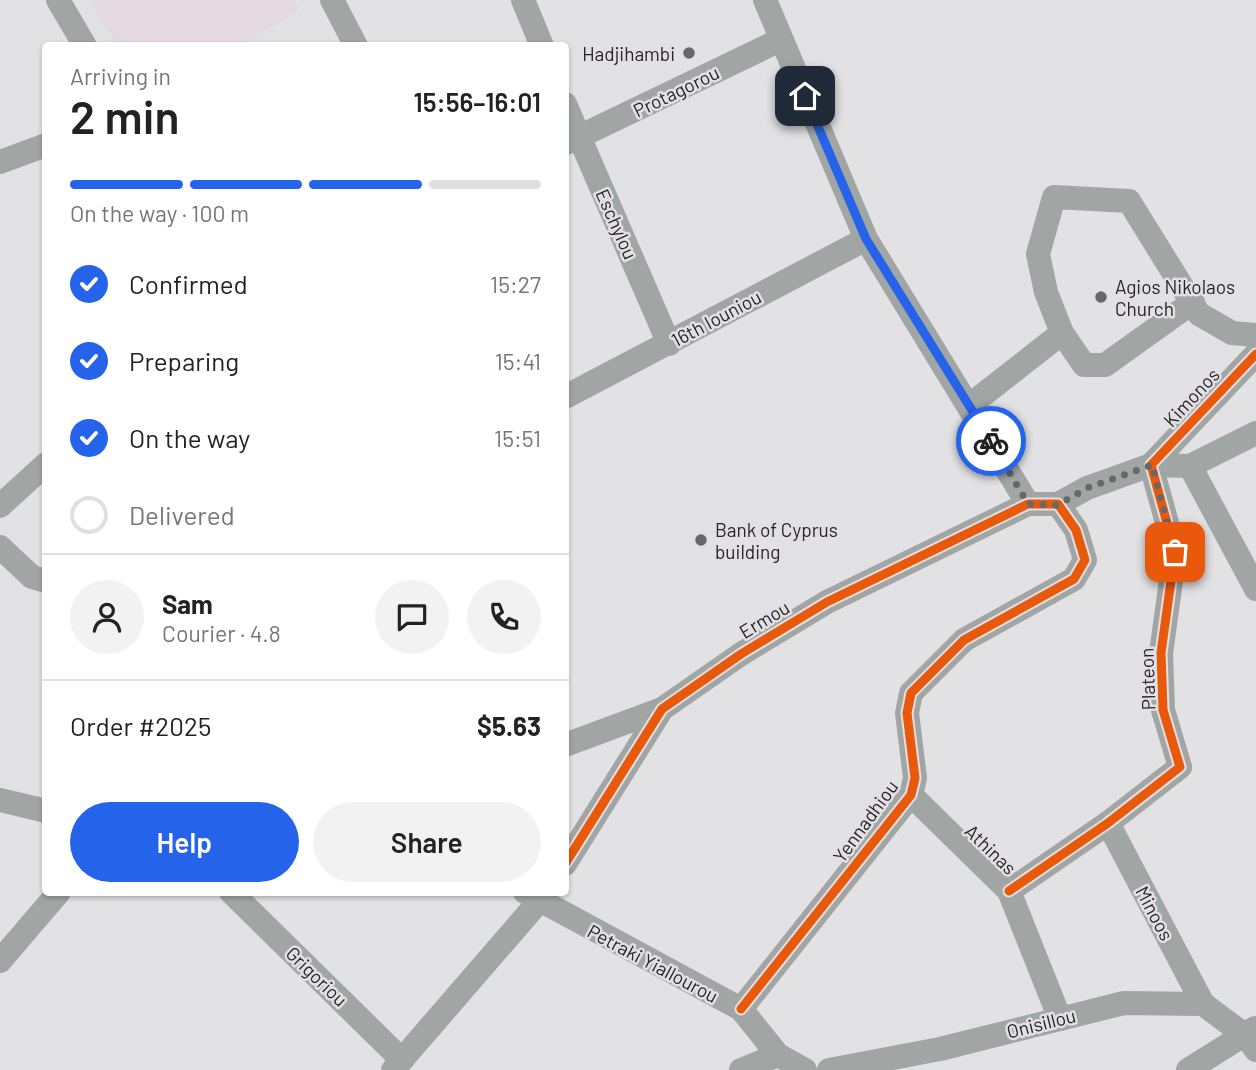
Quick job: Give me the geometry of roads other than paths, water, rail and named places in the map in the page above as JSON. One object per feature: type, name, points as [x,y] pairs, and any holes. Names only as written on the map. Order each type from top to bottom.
[{"type":"street","points":[[58,0],[83,42]]},
{"type":"street","points":[[332,0],[354,42]]},
{"type":"street","points":[[523,0],[539,42]]},
{"type":"street","points":[[765,0],[866,239],[970,405],[1028,504]]},
{"type":"street","name":"Protagorou","points":[[572,140],[772,44]]},
{"type":"street","name":"Eschylou","points":[[572,140],[669,344]]},
{"type":"street","points":[[0,162],[42,146]]},
{"type":"street","points":[[1193,302],[1105,365],[1084,365],[1062,333],[1046,292],[1038,254],[1054,197],[1129,201],[1193,302],[1199,314],[1232,333],[1256,335]]},
{"type":"street","name":"16th Iouniou","points":[[569,395],[866,239]]},
{"type":"street","points":[[970,405],[1062,333]]},
{"type":"street","name":"Kimonos","points":[[1152,465],[1256,354]]},
{"type":"street","points":[[1058,505],[1087,488],[1152,465],[1190,466],[1256,432]]},
{"type":"street","name":"Plateon","points":[[1009,891],[1108,823],[1180,767],[1163,710],[1161,653],[1175,552],[1152,465]]},
{"type":"street","points":[[1190,466],[1256,589]]},
{"type":"street","points":[[0,506],[42,468]]},
{"type":"street","name":"Ermou","points":[[569,858],[662,709],[741,654],[827,602],[1028,504],[1058,505]]},
{"type":"street","name":"Yennadhiou","points":[[741,1010],[911,795],[915,778],[907,713],[911,693],[964,640],[1074,579],[1085,559],[1076,530],[1058,505]]},
{"type":"street","points":[[0,547],[32,577],[42,580]]},
{"type":"street","points":[[569,744],[662,709]]},
{"type":"street","name":"Athinas","points":[[911,795],[1009,891],[1060,1019]]},
{"type":"street","points":[[0,800],[42,810]]},
{"type":"street","name":"Minoos","points":[[1108,823],[1203,1004]]},
{"type":"street","points":[[0,961],[56,896]]},
{"type":"street","name":"Grigoriou","points":[[235,896],[398,1065]]},
{"type":"street","points":[[398,1065],[537,896]]},
{"type":"street","name":"Petraki Yiallourou","points":[[537,896],[741,1010],[778,1055],[805,1070]]},
{"type":"street","name":"Onisillou","points":[[829,1070],[940,1049],[1124,1003],[1203,1004]]},
{"type":"street","points":[[1188,1070],[1252,1038],[1203,1004]]},
{"type":"street","points":[[741,1070],[778,1055]]},
{"type":"place","name":"Hadjihambi","points":[[689,53]]},
{"type":"place","name":"Agios Nikolaos Church","points":[[1101,297]]},
{"type":"place","name":"Bank of Cyprus building","points":[[701,540]]}]
